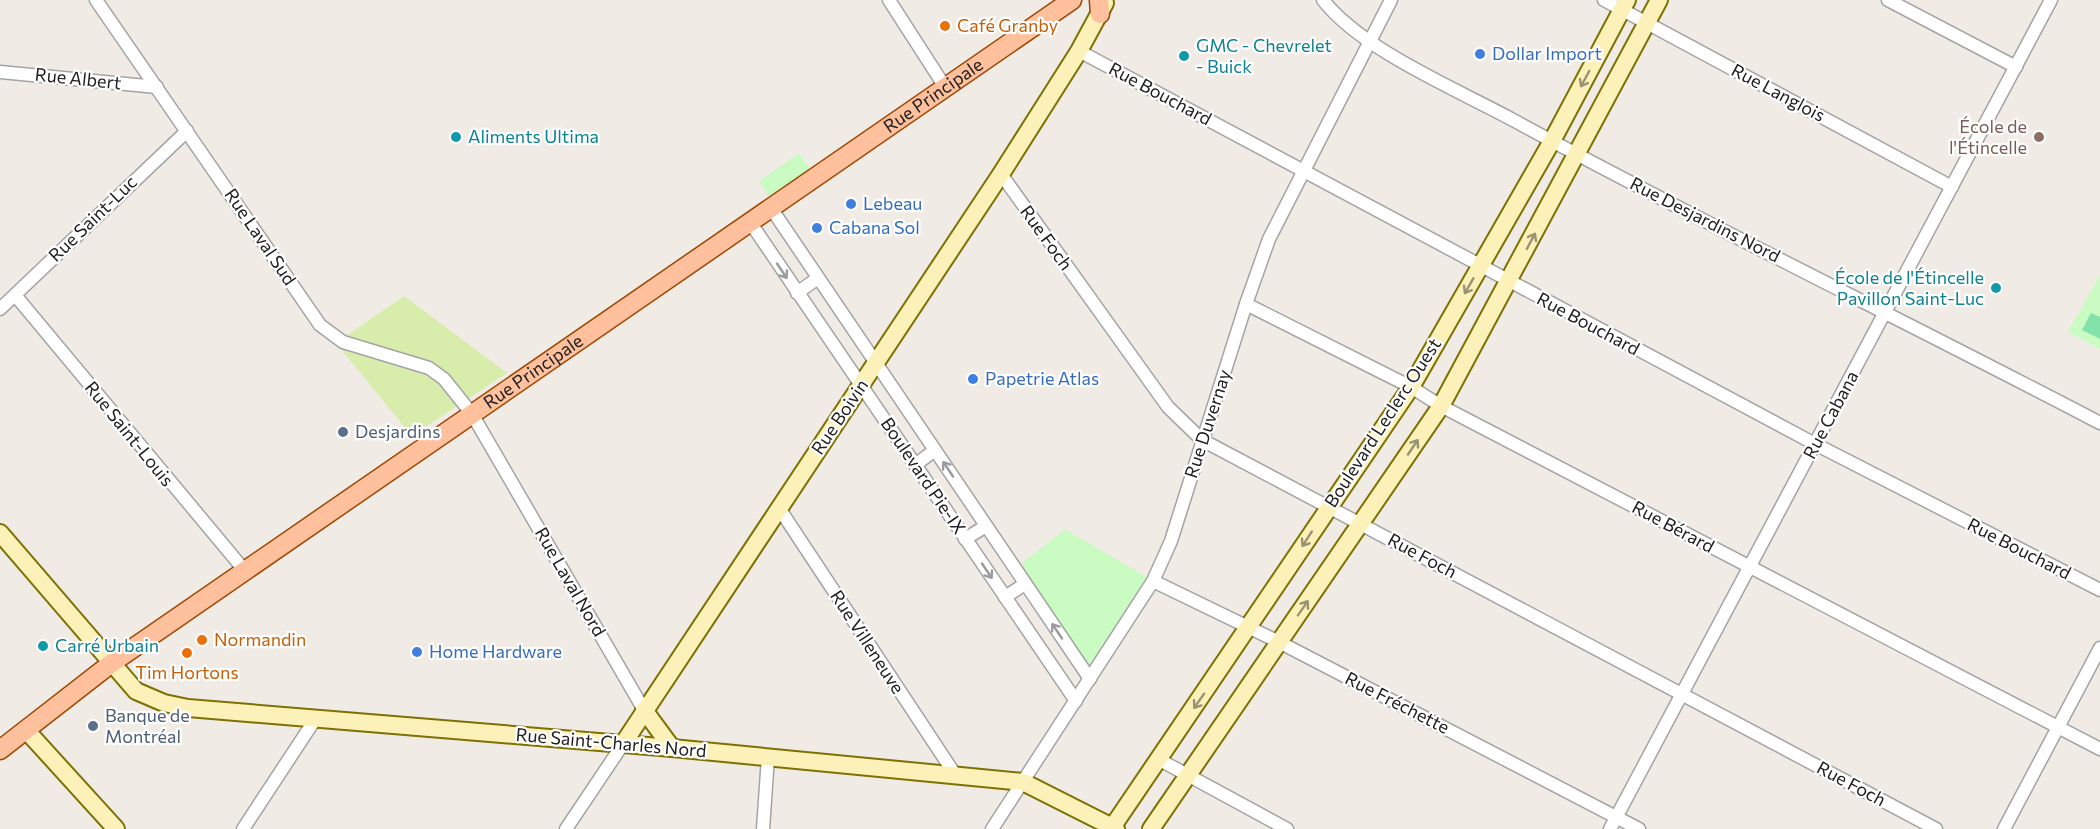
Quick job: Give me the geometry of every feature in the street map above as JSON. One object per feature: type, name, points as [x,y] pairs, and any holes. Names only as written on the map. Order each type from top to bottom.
[{"type":"main road","name":"Rue Principale","points":[[0,750],[113,662],[1072,0]]},
{"type":"street","points":[[889,0],[945,87]]},
{"type":"street","name":"Rue Desjardins Nord","points":[[1323,0],[1335,15],[1369,42],[1577,156],[1886,311],[2100,423]]},
{"type":"street","name":"Rue Duvernay","points":[[992,829],[1153,581],[1172,541],[1202,440],[1269,239],[1391,0]]},
{"type":"street","name":"Rue Langlois","points":[[1604,0],[1625,5],[1647,23],[1952,187]]},
{"type":"street","name":"Boulevard Leclerc Ouest","points":[[1151,829],[1441,406],[1659,0]]},
{"type":"street","points":[[1888,0],[2016,67]]},
{"type":"street","name":"Rue Cabana","points":[[1610,829],[2051,0]]},
{"type":"street","name":"Rue Laval Sud","points":[[102,2],[157,87],[320,325],[343,342],[429,368],[444,379],[472,414]]},
{"type":"street","name":"Rue Boivin","points":[[566,829],[1000,174],[1079,51],[1102,5]]},
{"type":"street","name":"Boulevard Leclerc Ouest","points":[[1113,828],[1410,387],[1552,141],[1625,5]]},
{"type":"street","name":"Rue Bouchard","points":[[1079,51],[1815,444],[2100,591]]},
{"type":"street","name":"Rue Albert","points":[[0,72],[157,87]]},
{"type":"street","name":"Rue Saint-Luc","points":[[0,309],[188,131]]},
{"type":"street","name":"Rue Foch","points":[[1000,174],[1168,407],[1202,440],[1329,505],[1936,829]]},
{"type":"street","name":"Boulevard Pie-IX","points":[[771,208],[1090,679]]},
{"type":"street","name":"Boulevard Pie-IX","points":[[750,222],[1076,701]]},
{"type":"street","points":[[797,293],[818,278]]},
{"type":"street","name":"Rue Saint-Louis","points":[[15,295],[244,571]]},
{"type":"street","name":"Rue Bérard","points":[[1246,304],[1410,387],[1441,406],[2100,750]]},
{"type":"street","name":"Rue Laval Nord","points":[[472,414],[644,710],[672,748]]},
{"type":"street","points":[[915,465],[935,450]]},
{"type":"street","name":"Rue Villeneuve","points":[[779,508],[956,776]]},
{"type":"street","points":[[965,539],[986,526]]},
{"type":"street","name":"Rue Saint-Charles Nord","points":[[0,533],[136,691],[164,703],[1023,782],[1113,828]]},
{"type":"street","name":"Rue Fréchette","points":[[1153,581],[1250,627],[1639,829]]},
{"type":"street","points":[[1005,597],[1025,584]]},
{"type":"street","points":[[2004,829],[2100,648]]},
{"type":"street","points":[[243,829],[316,718]]},
{"type":"street","points":[[26,730],[116,829]]},
{"type":"street","points":[[763,829],[768,757]]},
{"type":"street","points":[[1158,759],[1287,829]]},
{"type":"green space","points":[[799,153],[811,170],[771,199],[759,181]]},
{"type":"green space","points":[[2100,275],[2100,349],[2068,332]]},
{"type":"green space","points":[[404,296],[507,373],[412,436],[336,343]]},
{"type":"green space","points":[[2091,313],[2100,317],[2100,339],[2082,330]]},
{"type":"green space","points":[[1065,529],[1153,581],[1090,679],[1015,569]]},
{"type":"place","name":"Café Granby","points":[[945,26]]},
{"type":"place","name":"Dollar Import","points":[[1480,54]]},
{"type":"place","name":"GMC - Chevrelet - Buick","points":[[1184,56]]},
{"type":"place","name":"Aliments Ultima","points":[[456,137]]},
{"type":"place","name":"École de l'Étincelle","points":[[2039,137]]},
{"type":"place","name":"Lebeau","points":[[851,204]]},
{"type":"place","name":"Cabana Sol","points":[[817,228]]},
{"type":"place","name":"École de l'Étincelle Pavillon Saint-Luc","points":[[1996,288]]},
{"type":"place","name":"Papetrie Atlas","points":[[973,379]]},
{"type":"place","name":"Desjardins","points":[[343,432]]},
{"type":"place","name":"Normandin","points":[[202,640]]},
{"type":"place","name":"Carré Urbain","points":[[43,646]]},
{"type":"place","name":"Home Hardware","points":[[417,652]]},
{"type":"place","name":"Tim Hortons","points":[[187,653]]},
{"type":"place","name":"Banque de Montréal","points":[[93,726]]}]
